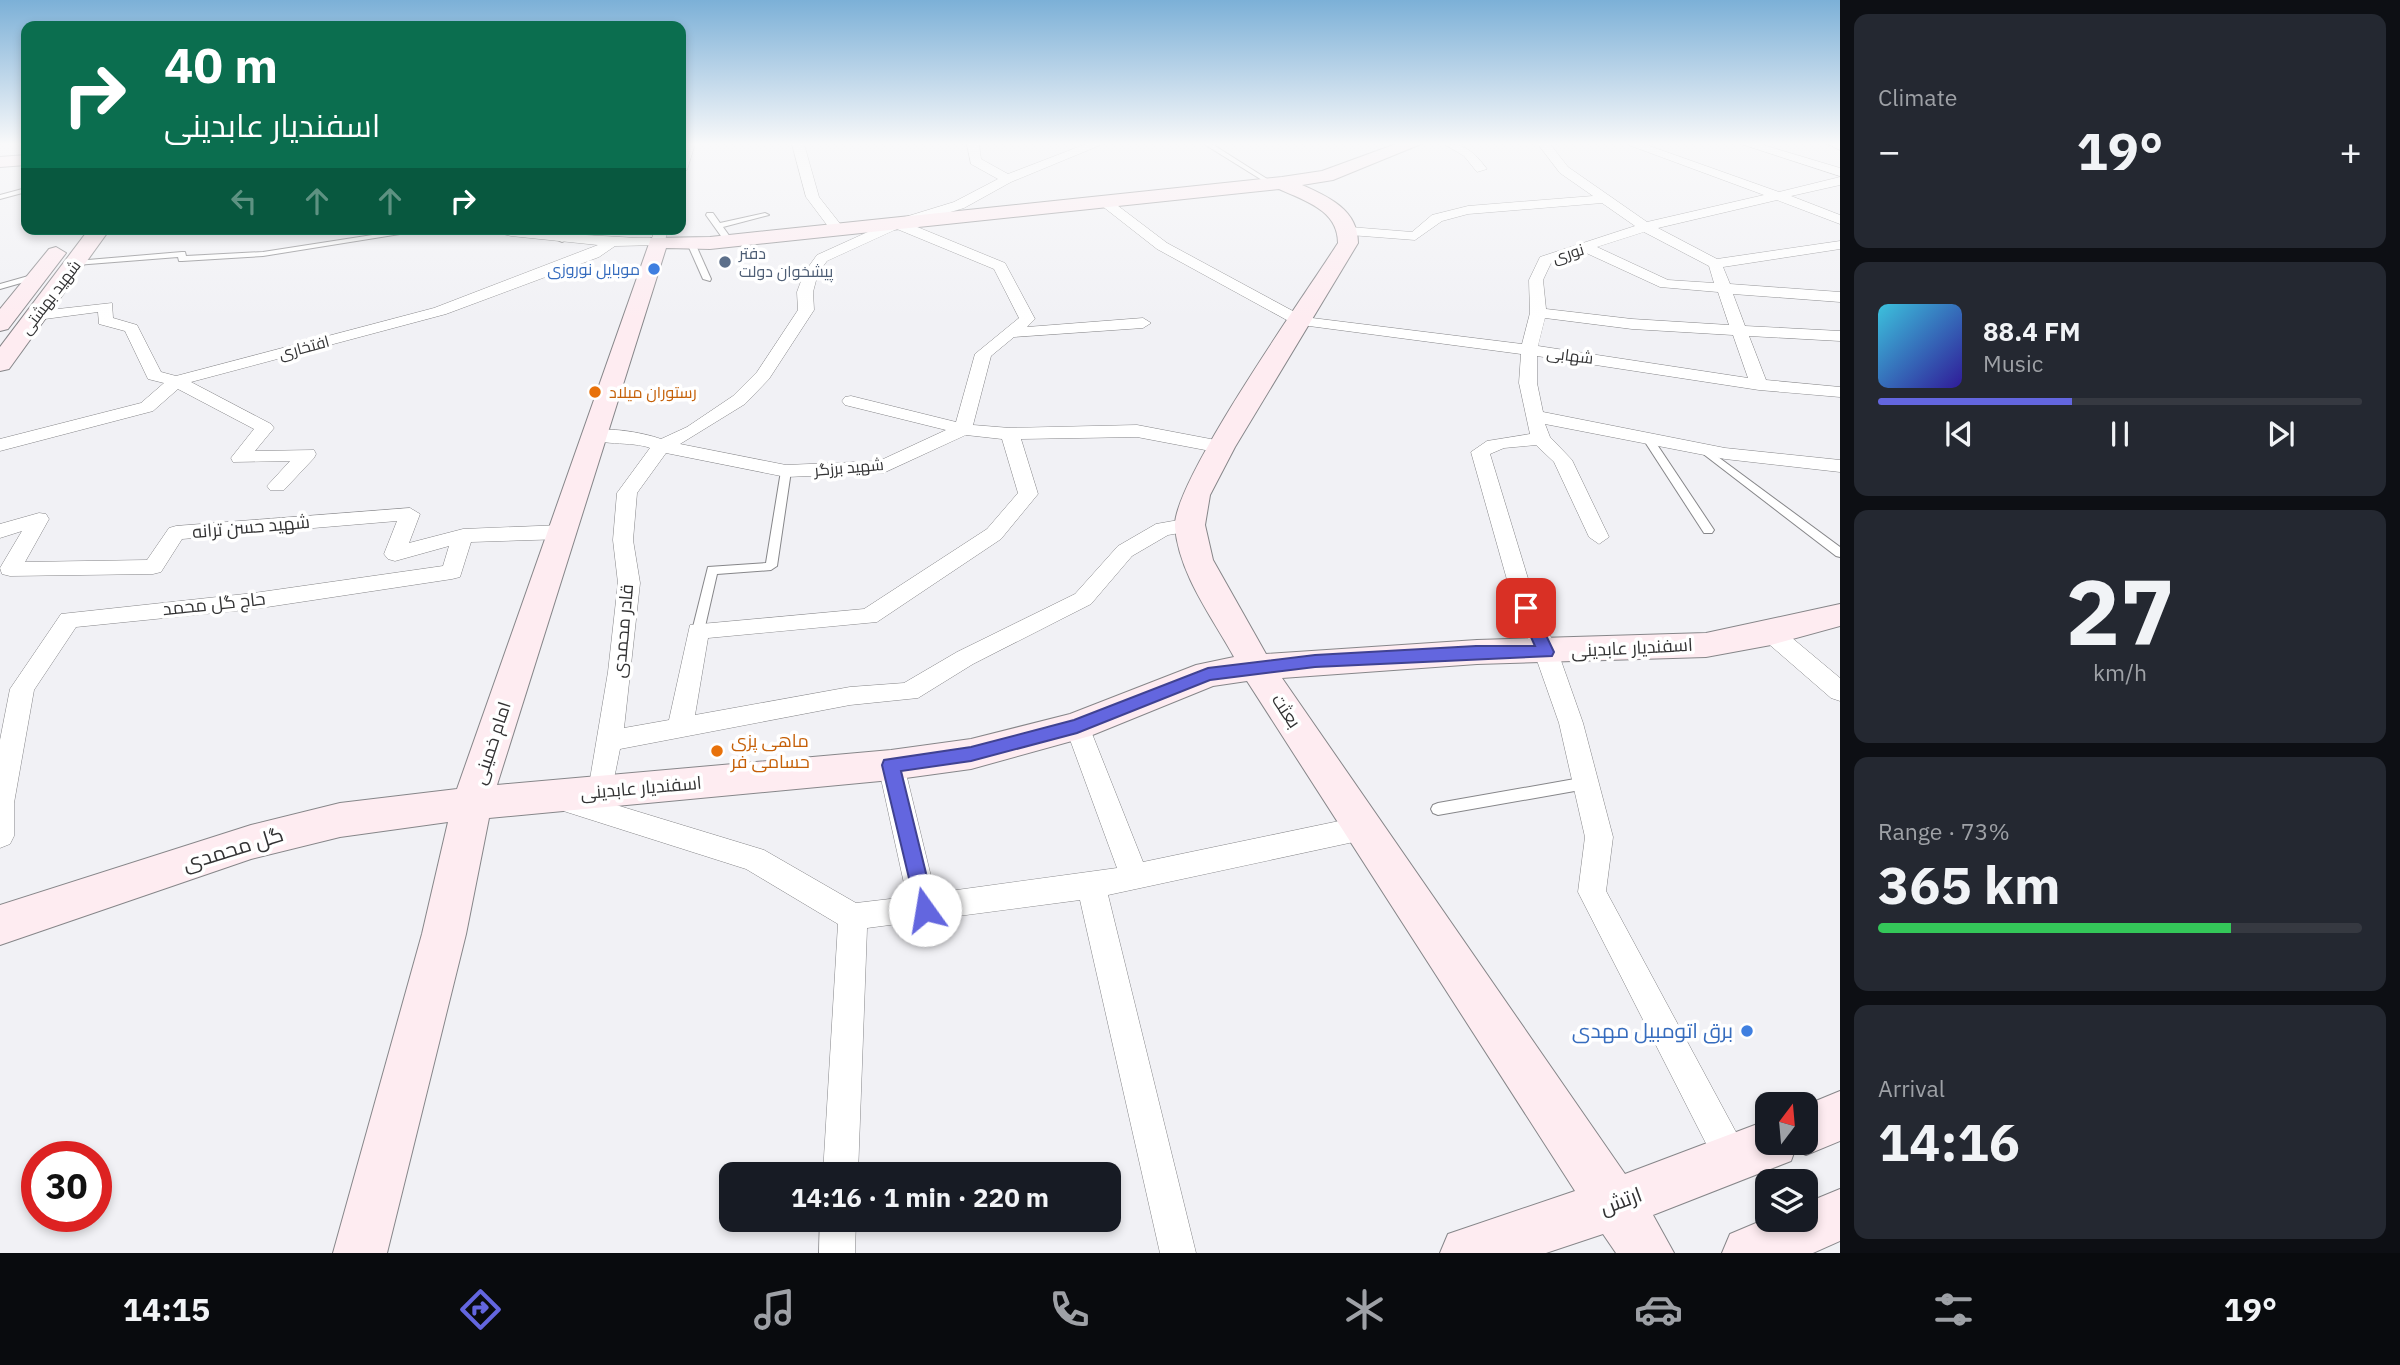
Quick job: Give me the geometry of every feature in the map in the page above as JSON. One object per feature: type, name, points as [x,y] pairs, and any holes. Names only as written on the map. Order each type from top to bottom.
[{"type":"street","points":[[817,202],[838,230]]},
{"type":"street","name":"قادر محمدی","points":[[601,791],[620,672],[629,583],[622,540],[627,493],[661,446],[693,431],[738,400],[763,375],[806,310],[805,292],[811,273],[821,258],[897,223],[963,202]]},
{"type":"street","points":[[563,235],[610,243],[660,236],[691,243],[723,233],[838,230],[1099,202]]},
{"type":"street","points":[[1105,202],[1161,246],[1300,321]]},
{"type":"street","points":[[1318,202],[1345,220],[1350,231],[1415,236],[1437,218],[1468,210],[1554,202]]},
{"type":"street","points":[[1611,202],[1645,227],[1715,264],[1840,245]]},
{"type":"street","name":"نوری","points":[[1538,427],[1528,383],[1529,351],[1538,313],[1536,280],[1545,260],[1645,227],[1748,202]]},
{"type":"street","points":[[1798,202],[1840,220]]},
{"type":"street","points":[[897,223],[1000,266],[1027,319],[983,354],[962,429]]},
{"type":"street","name":"بعثت","points":[[1350,231],[1348,243],[1222,447],[1196,495],[1190,525],[1197,560],[1256,667],[1647,1253]]},
{"type":"street","name":"شهید بهشتی","points":[[0,324],[70,235]]},
{"type":"street","name":"شهید بهشتی","points":[[0,364],[96,235]]},
{"type":"street","name":"امام خمینی","points":[[360,1253],[444,934],[472,803],[660,236]]},
{"type":"street","name":"افتخاری","points":[[0,445],[147,407],[176,381],[440,311],[594,254],[610,243]]},
{"type":"street","points":[[1586,247],[1665,284],[1723,291],[1840,297]]},
{"type":"street","points":[[1715,264],[1759,385]]},
{"type":"street","points":[[37,316],[107,306],[105,321],[131,328],[154,375],[176,381],[265,428],[240,458],[307,454],[277,486]]},
{"type":"street","points":[[1538,313],[1632,324],[1840,336]]},
{"type":"street","name":"شهابی","points":[[1300,321],[1615,361],[1759,385],[1840,392]]},
{"type":"street","points":[[1009,333],[1143,323]]},
{"type":"street","points":[[850,401],[962,429],[1010,434],[1138,432],[1222,447]]},
{"type":"street","points":[[1538,427],[1562,460],[1599,537]]},
{"type":"street","points":[[1752,1151],[1592,892],[1599,837],[1571,723],[1546,652],[1526,608],[1480,452],[1488,446],[1538,427],[1746,458],[1840,466]]},
{"type":"street","name":"شهید برزگر","points":[[594,436],[639,437],[661,446],[786,471],[883,467],[962,429]]},
{"type":"street","points":[[680,728],[698,631],[869,616],[994,534],[1028,494],[1010,434]]},
{"type":"street","name":"شهید حسن ترانه","points":[[0,531],[39,520],[10,569],[153,567],[176,533],[410,514],[396,554],[463,536]]},
{"type":"street","points":[[609,741],[850,696],[909,692],[965,658],[1083,599],[1125,551],[1163,529],[1190,525]]},
{"type":"street","points":[[463,536],[562,532]]},
{"type":"street","name":"حاج گل محمد","points":[[0,836],[1,803],[22,690],[69,620],[254,601],[452,572],[463,536]]},
{"type":"street","name":"اسفندیار عابدینی","points":[[472,803],[891,765],[971,754],[1077,726],[1208,674],[1256,667],[1476,652],[1546,652],[1706,645],[1771,633],[1840,615]]},
{"type":"street","points":[[1771,633],[1840,692]]},
{"type":"street","points":[[1077,726],[1135,877]]},
{"type":"street","points":[[891,765],[925,910]]},
{"type":"street","points":[[550,796],[754,859],[853,917],[925,910],[1091,886],[1363,828]]},
{"type":"street","name":"گل محمدی","points":[[0,925],[251,842],[340,820],[472,803]]},
{"type":"street","points":[[1091,886],[1178,1253]]},
{"type":"street","points":[[842,1162],[853,917]]},
{"type":"street","points":[[1818,1125],[1840,1116]]},
{"type":"street","name":"ارتش","points":[[1467,1253],[1614,1205],[1752,1151]]},
{"type":"street","points":[[1749,1253],[1840,1215]]},
{"type":"street","points":[[836,1253],[837,1232]]},
{"type":"lane","points":[[710,215],[723,233],[765,215]]},
{"type":"lane","points":[[76,263],[182,254],[182,258],[263,254],[388,235]]},
{"type":"lane","points":[[691,243],[707,279]]},
{"type":"lane","points":[[0,287],[39,274]]},
{"type":"lane","points":[[1650,442],[1708,530]]},
{"type":"lane","points":[[1706,451],[1840,553]]},
{"type":"lane","points":[[698,631],[712,570],[771,566],[786,471]]},
{"type":"lane","points":[[1438,809],[1586,783]]},
{"type":"place","name":"دفتر پیشخوان دولت","points":[[725,262]]},
{"type":"place","name":"موبایل نوروزی","points":[[654,269]]},
{"type":"place","name":"رستوران میلاد","points":[[595,392]]},
{"type":"place","name":"ماهی پزی حسامی فر","points":[[717,751]]},
{"type":"place","name":"برق اتومبیل مهدی","points":[[1747,1031]]},
{"type":"route","points":[[925,910],[891,765],[971,754],[1077,726],[1208,674],[1315,661],[1476,652],[1546,652],[1526,608]]}]
